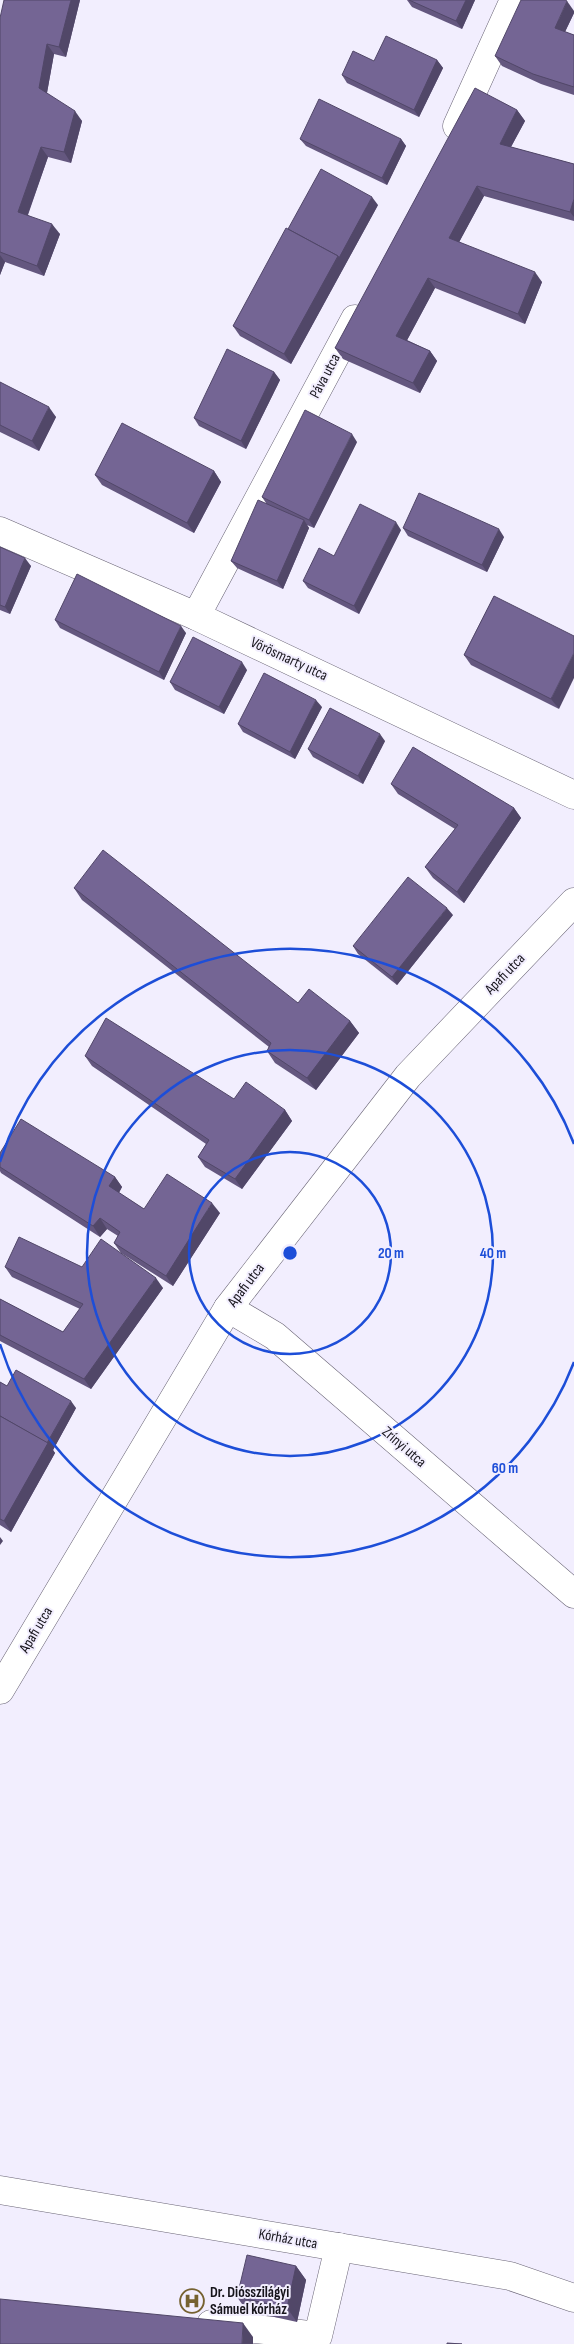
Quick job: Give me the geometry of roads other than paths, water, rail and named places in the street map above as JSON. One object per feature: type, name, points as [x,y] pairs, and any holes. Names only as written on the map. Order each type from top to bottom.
[{"type":"street","points":[[446,150],[514,0]]},
{"type":"street","name":"Páva utca","points":[[196,616],[366,299]]},
{"type":"street","name":"Vörösmarty utca","points":[[0,531],[196,616],[574,795]]},
{"type":"street","name":"Apafi utca","points":[[0,1690],[228,1308],[408,1076],[574,902]]},
{"type":"street","name":"Zrínyi utca","points":[[228,1308],[276,1336],[574,1594]]},
{"type":"street","name":"Kórház utca","points":[[0,2190],[510,2276],[574,2298]]},
{"type":"street","points":[[188,2322],[317,2340],[339,2247]]},
{"type":"place","name":"Dr. Diósszilágyi Sámuel kórház","points":[[192,2301]]}]
